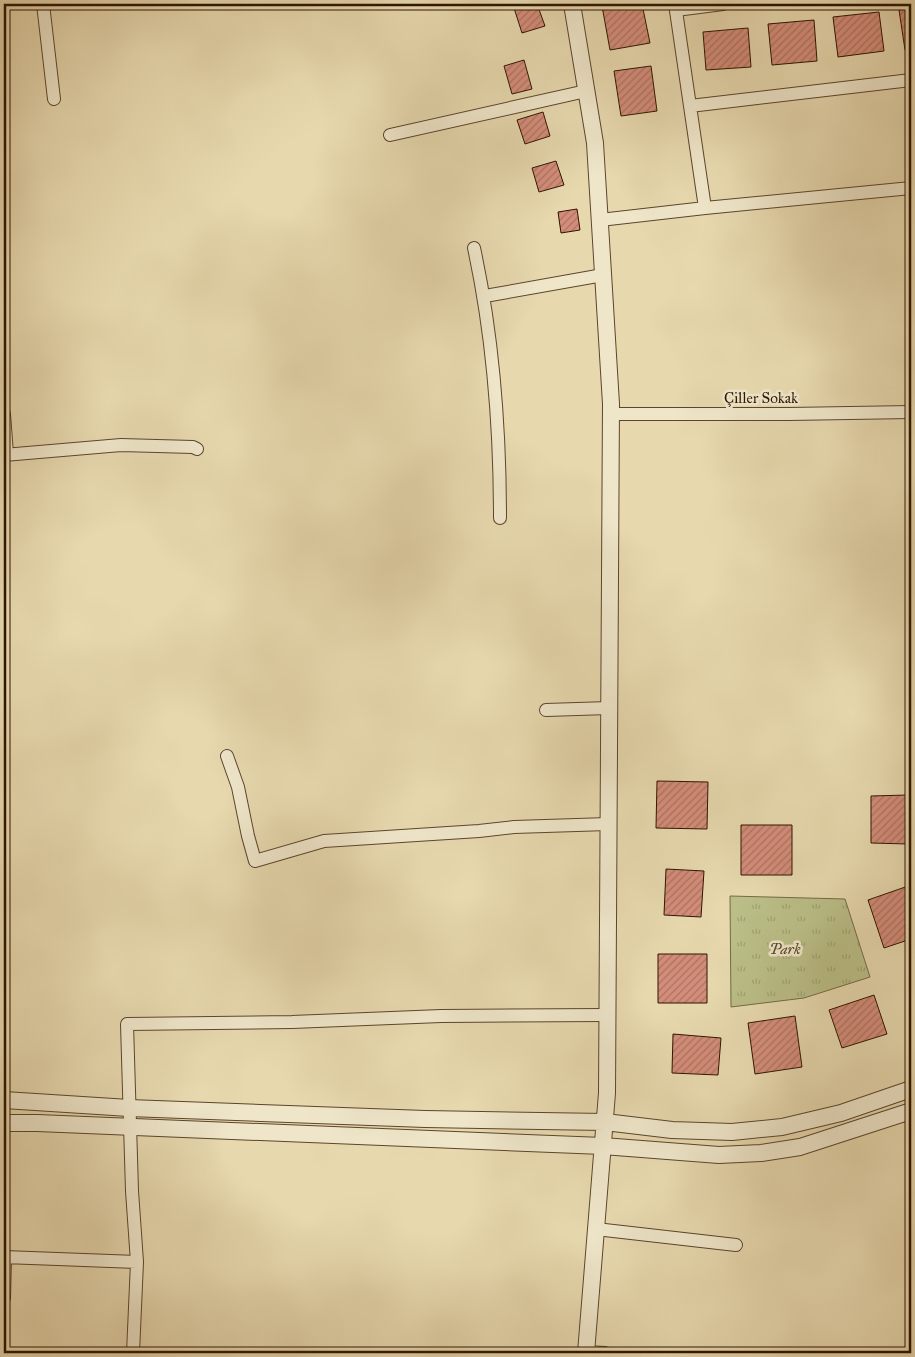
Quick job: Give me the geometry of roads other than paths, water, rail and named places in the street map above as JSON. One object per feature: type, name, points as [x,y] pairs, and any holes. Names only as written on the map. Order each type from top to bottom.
[{"type":"street","points":[[43,4],[54,100]]},
{"type":"street","points":[[572,4],[595,143],[611,414],[607,1093],[586,1353],[605,1353]]},
{"type":"street","points":[[705,208],[676,7],[723,4]]},
{"type":"street","points":[[690,106],[911,80]]},
{"type":"street","points":[[390,135],[586,90]]},
{"type":"street","points":[[600,220],[911,188]]},
{"type":"street","points":[[474,248],[485,296],[492,353],[500,465],[500,518]]},
{"type":"street","points":[[485,296],[603,275]]},
{"type":"street","name":"Çiller Sokak","points":[[611,414],[911,412]]},
{"type":"street","points":[[4,414],[5,455],[121,444],[193,447],[197,449]]},
{"type":"street","points":[[546,710],[609,708]]},
{"type":"street","points":[[227,756],[238,787],[248,836],[256,860],[324,841],[479,831],[514,826],[608,824]]},
{"type":"street","points":[[133,1353],[137,1262],[132,1191],[127,1024],[292,1022],[441,1016],[607,1015]]},
{"type":"street","points":[[4,1100],[129,1108],[425,1119],[605,1122],[672,1130],[732,1132],[782,1127],[841,1113],[911,1089]]},
{"type":"street","points":[[4,1123],[602,1146],[720,1155],[761,1153],[800,1146],[911,1111]]},
{"type":"street","points":[[596,1229],[736,1245]]},
{"type":"street","points":[[4,1298],[5,1257],[137,1262]]},
{"type":"park label","name":"Park","points":[[785,949]]}]
